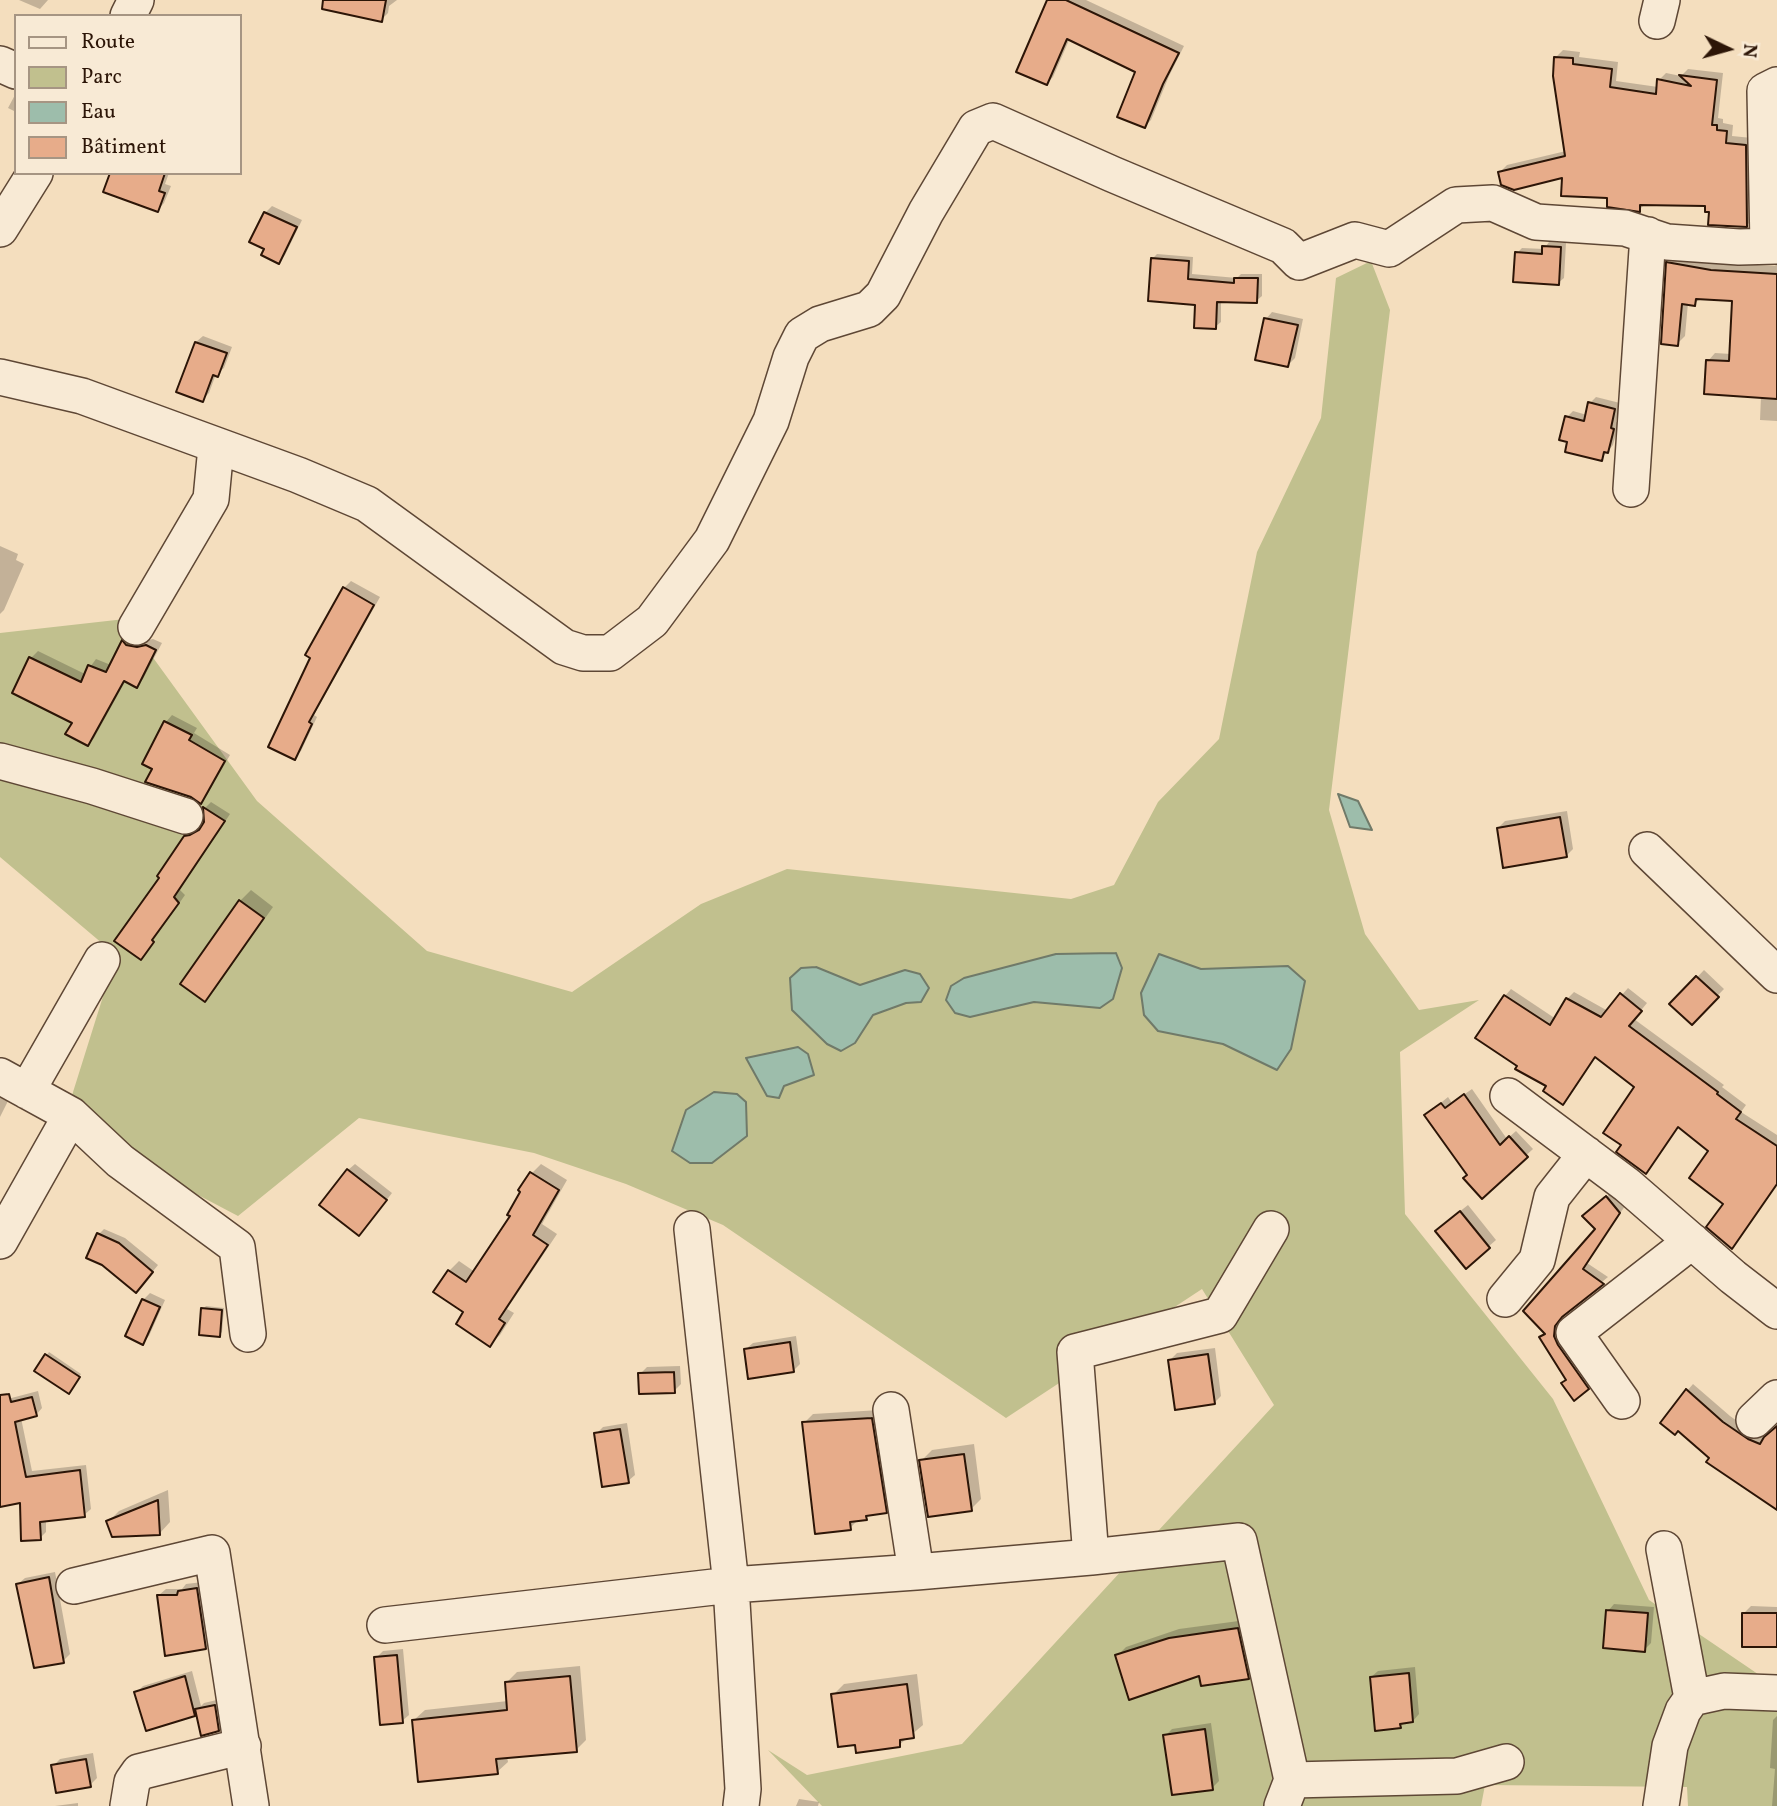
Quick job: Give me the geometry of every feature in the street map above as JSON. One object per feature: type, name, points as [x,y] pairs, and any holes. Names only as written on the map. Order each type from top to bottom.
[{"type":"street","points":[[0,377],[82,396],[298,475],[367,504],[564,648],[583,653],[610,653],[652,621],[712,540],[771,421],[791,356],[802,335],[820,324],[869,309],[883,295],[976,128],[993,121],[1283,246],[1299,262],[1355,240],[1389,249],[1456,205],[1493,203],[1536,222],[1625,228],[1667,242],[1772,246],[1765,90],[1777,85]]},
{"type":"street","points":[[0,229],[34,175]]},
{"type":"street","points":[[1631,489],[1648,235]]},
{"type":"street","points":[[136,627],[211,499],[216,447]]},
{"type":"street","points":[[0,761],[92,786],[185,816]]},
{"type":"street","points":[[1647,850],[1777,975]]},
{"type":"street","points":[[102,960],[14,1083],[71,1115],[120,1161],[237,1247],[248,1334]]},
{"type":"street","points":[[1508,1096],[1627,1185],[1733,1277],[1777,1311]]},
{"type":"street","points":[[0,1241],[71,1115]]},
{"type":"street","points":[[1505,1299],[1537,1260],[1552,1197],[1586,1154]]},
{"type":"street","points":[[692,1229],[731,1585],[743,1789],[741,1806]]},
{"type":"street","points":[[1091,1557],[1075,1352],[1220,1315],[1271,1229]]},
{"type":"street","points":[[1622,1401],[1574,1333],[1692,1241]]},
{"type":"street","points":[[891,1410],[916,1572]]},
{"type":"street","points":[[385,1625],[731,1585],[1091,1557],[1239,1541],[1287,1793],[1457,1776],[1506,1762]]},
{"type":"street","points":[[1664,1549],[1692,1698]]},
{"type":"street","points":[[74,1586],[212,1553],[251,1806]]},
{"type":"street","points":[[1661,1806],[1670,1746],[1683,1711],[1692,1698],[1724,1691],[1777,1693]]},
{"type":"street","points":[[128,1806],[132,1782],[139,1772],[243,1746]]},
{"type":"green space","points":[[1371,261],[1390,310],[1329,810],[1365,934],[1419,1010],[1479,1000],[1400,1052],[1405,1214],[1553,1399],[1649,1600],[1777,1687],[1777,1806],[1688,1806],[1687,1787],[1485,1785],[1481,1806],[822,1806],[768,1750],[807,1775],[962,1744],[1274,1405],[1202,1289],[1006,1418],[723,1225],[626,1184],[534,1153],[359,1118],[238,1216],[63,1124],[116,955],[0,857],[0,633],[125,619],[257,801],[427,951],[572,992],[701,904],[787,869],[1071,899],[1114,885],[1158,802],[1219,739],[1257,552],[1321,418],[1336,278]]},
{"type":"water","points":[[1338,794],[1358,801],[1372,830],[1350,827]]},
{"type":"water","points":[[1116,953],[1122,968],[1113,999],[1100,1008],[1034,1002],[970,1017],[955,1013],[946,1000],[951,986],[964,978],[1056,954]]},
{"type":"water","points":[[1159,954],[1201,969],[1288,966],[1305,981],[1291,1049],[1277,1070],[1223,1044],[1158,1031],[1144,1015],[1141,993]]},
{"type":"water","points":[[816,967],[860,985],[905,970],[920,974],[929,988],[921,1002],[906,1003],[873,1015],[855,1043],[841,1051],[827,1044],[792,1010],[790,978],[801,968]]},
{"type":"water","points":[[798,1047],[808,1054],[814,1075],[784,1086],[779,1098],[767,1096],[746,1058]]},
{"type":"water","points":[[714,1092],[737,1094],[746,1102],[747,1136],[712,1163],[690,1163],[672,1151],[686,1110]]},
{"type":"building","points":[[323,0],[386,0],[382,22],[322,9]]},
{"type":"building","points":[[1047,0],[1066,0],[1179,53],[1145,128],[1117,117],[1135,72],[1067,39],[1047,85],[1016,72]]},
{"type":"building","points":[[1554,57],[1573,58],[1573,64],[1612,69],[1610,87],[1656,94],[1657,79],[1691,86],[1679,75],[1717,80],[1712,125],[1717,125],[1717,130],[1727,131],[1726,143],[1746,145],[1747,227],[1708,225],[1709,212],[1705,212],[1705,206],[1640,205],[1640,212],[1607,207],[1607,198],[1561,196],[1562,178],[1514,190],[1501,185],[1498,172],[1565,156],[1553,76]]},
{"type":"building","points":[[109,175],[164,175],[159,191],[165,193],[158,212],[103,192]]},
{"type":"building","points":[[264,212],[297,227],[279,264],[261,255],[264,249],[249,242]]},
{"type":"building","points":[[1542,246],[1561,247],[1559,285],[1513,282],[1515,252],[1542,254]]},
{"type":"building","points":[[1151,258],[1189,261],[1188,279],[1234,283],[1234,278],[1258,278],[1257,303],[1217,302],[1216,329],[1194,328],[1195,305],[1148,301]]},
{"type":"building","points":[[1666,262],[1711,270],[1777,274],[1777,399],[1704,394],[1706,360],[1729,361],[1732,301],[1696,299],[1695,306],[1682,304],[1678,346],[1661,344]]},
{"type":"building","points":[[1264,318],[1298,325],[1288,367],[1255,360]]},
{"type":"building","points":[[195,342],[227,353],[218,377],[213,375],[203,402],[176,392]]},
{"type":"building","points":[[1588,402],[1615,409],[1611,428],[1614,429],[1608,453],[1604,452],[1602,461],[1565,452],[1567,442],[1559,440],[1565,416],[1584,421]]},
{"type":"building","points":[[343,587],[374,605],[309,722],[312,724],[295,760],[268,747],[310,658],[305,655]]},
{"type":"building","points":[[122,640],[126,645],[146,645],[156,650],[137,688],[124,681],[88,746],[65,734],[72,723],[12,693],[29,657],[81,682],[88,665],[106,672]]},
{"type":"building","points":[[164,721],[192,735],[189,740],[225,761],[201,804],[191,797],[145,782],[152,769],[142,764]]},
{"type":"building","points":[[203,807],[225,821],[174,897],[179,903],[141,960],[114,941],[159,878],[157,876],[184,836],[199,830],[204,822]]},
{"type":"building","points":[[1560,817],[1567,857],[1503,868],[1497,828]]},
{"type":"building","points":[[239,900],[264,918],[205,1002],[180,984]]},
{"type":"building","points":[[1696,976],[1719,997],[1692,1025],[1669,1004]]},
{"type":"building","points":[[1620,993],[1642,1011],[1629,1026],[1718,1092],[1717,1094],[1741,1112],[1736,1119],[1777,1146],[1777,1184],[1732,1249],[1706,1227],[1723,1204],[1689,1178],[1708,1151],[1678,1127],[1646,1174],[1616,1152],[1621,1145],[1603,1133],[1634,1087],[1595,1057],[1563,1105],[1543,1091],[1546,1086],[1515,1069],[1517,1066],[1475,1038],[1504,995],[1550,1025],[1566,998],[1601,1017]]},
{"type":"building","points":[[1464,1094],[1500,1145],[1509,1136],[1528,1157],[1482,1199],[1463,1178],[1467,1175],[1424,1115],[1441,1103],[1445,1108]]},
{"type":"building","points":[[347,1169],[387,1200],[359,1236],[319,1205]]},
{"type":"building","points":[[530,1172],[559,1190],[533,1235],[548,1245],[499,1319],[505,1323],[490,1347],[456,1324],[463,1312],[433,1292],[448,1270],[466,1282],[510,1216],[507,1215],[520,1192],[518,1190]]},
{"type":"building","points":[[1606,1196],[1620,1213],[1583,1269],[1604,1284],[1562,1317],[1555,1326],[1554,1336],[1558,1345],[1589,1389],[1574,1401],[1561,1383],[1566,1380],[1539,1337],[1545,1334],[1523,1311],[1595,1229],[1582,1216]]},
{"type":"building","points":[[1460,1211],[1490,1248],[1466,1269],[1435,1231]]},
{"type":"building","points":[[97,1233],[119,1243],[153,1272],[136,1293],[102,1265],[86,1258]]},
{"type":"building","points":[[142,1299],[160,1307],[143,1345],[125,1336]]},
{"type":"building","points":[[201,1308],[222,1310],[220,1337],[199,1335]]},
{"type":"building","points":[[790,1342],[794,1372],[748,1379],[744,1349]]},
{"type":"building","points":[[45,1354],[80,1377],[69,1394],[34,1371]]},
{"type":"building","points":[[1208,1354],[1215,1404],[1175,1410],[1168,1360]]},
{"type":"building","points":[[674,1372],[675,1393],[639,1394],[638,1373]]},
{"type":"building","points":[[1686,1389],[1723,1422],[1760,1444],[1777,1426],[1777,1510],[1706,1462],[1709,1458],[1678,1431],[1675,1435],[1660,1423]]},
{"type":"building","points":[[9,1394],[11,1402],[32,1397],[37,1416],[15,1422],[26,1477],[80,1470],[85,1517],[40,1522],[41,1540],[21,1541],[20,1503],[0,1507],[0,1395]]},
{"type":"building","points":[[872,1418],[887,1513],[850,1522],[851,1530],[815,1534],[802,1422]]},
{"type":"building","points":[[620,1429],[629,1483],[602,1487],[594,1433]]},
{"type":"building","points":[[964,1454],[972,1511],[928,1517],[919,1460]]},
{"type":"building","points":[[158,1500],[160,1535],[112,1537],[106,1521]]},
{"type":"building","points":[[49,1577],[64,1663],[34,1668],[16,1584]]},
{"type":"building","points":[[197,1588],[206,1649],[165,1656],[157,1595],[177,1595],[178,1591]]},
{"type":"building","points":[[1606,1610],[1648,1613],[1645,1652],[1603,1648]]},
{"type":"building","points":[[1742,1613],[1777,1613],[1777,1647],[1742,1647]]},
{"type":"building","points":[[1238,1628],[1249,1679],[1201,1686],[1199,1676],[1129,1700],[1115,1655],[1169,1638]]},
{"type":"building","points":[[397,1655],[403,1723],[380,1725],[374,1657]]},
{"type":"building","points":[[1409,1673],[1413,1722],[1400,1724],[1401,1728],[1375,1731],[1370,1677]]},
{"type":"building","points":[[185,1676],[195,1716],[146,1731],[134,1692]]},
{"type":"building","points":[[570,1676],[577,1752],[496,1759],[498,1774],[418,1782],[412,1720],[507,1710],[505,1682]]},
{"type":"building","points":[[907,1684],[914,1738],[900,1740],[900,1747],[856,1753],[855,1745],[838,1747],[831,1694]]},
{"type":"building","points":[[215,1705],[219,1731],[201,1736],[195,1709]]},
{"type":"building","points":[[1205,1729],[1213,1790],[1172,1795],[1163,1735]]},
{"type":"building","points":[[86,1759],[91,1787],[56,1793],[51,1765]]}]
